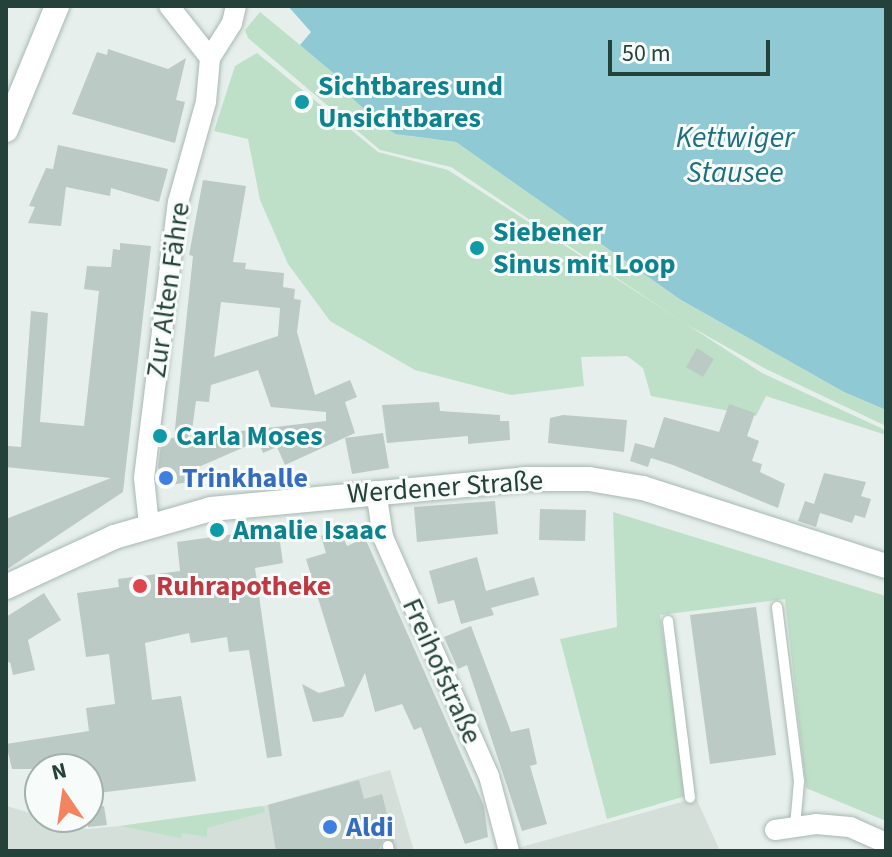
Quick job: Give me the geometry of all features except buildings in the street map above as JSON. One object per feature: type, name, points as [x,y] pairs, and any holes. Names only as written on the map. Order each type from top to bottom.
[{"type":"main road","points":[[6,130],[57,6]]},
{"type":"main road","name":"Werdener Straße","points":[[6,587],[149,525],[252,503],[376,491],[589,479],[643,488],[886,566]]},
{"type":"street","points":[[169,6],[210,58]]},
{"type":"street","name":"Zur Alten Fähre","points":[[149,525],[144,478],[163,301],[178,202],[206,102],[210,58],[232,23],[236,6]]},
{"type":"street","name":"Freihofstraße","points":[[376,491],[383,537],[489,776],[509,851]]},
{"type":"street","points":[[785,828],[850,827],[886,843]]},
{"type":"lane","points":[[777,607],[799,781],[785,828]]},
{"type":"lane","points":[[668,621],[690,798]]},
{"type":"shaded area","points":[[390,770],[414,851],[6,851],[6,806],[24,811],[24,833],[104,833],[104,827],[263,806]]},
{"type":"shaded area","points":[[696,798],[720,851],[519,851],[518,848]]},
{"type":"green space","points":[[260,12],[351,87],[346,91],[410,136],[456,142],[681,300],[844,392],[886,410],[886,426],[766,369],[684,323],[451,167],[380,150],[248,38],[245,30]]},
{"type":"green space","points":[[257,53],[378,152],[448,170],[762,373],[883,429],[886,435],[766,396],[756,416],[651,396],[643,368],[627,356],[581,357],[584,386],[511,395],[415,370],[330,321],[288,264],[260,200],[248,139],[214,131],[235,66]]},
{"type":"green space","points":[[613,512],[886,596],[886,821],[806,788],[785,599],[660,615],[686,796],[607,819],[560,639],[617,627]]},
{"type":"green space","points":[[263,806],[265,812],[207,828],[207,837],[182,833],[180,838],[120,826]]},
{"type":"water","name":"Kettwiger Stausee","points":[[288,6],[886,6],[886,410],[844,392],[681,300],[456,142],[396,134],[382,126],[346,92],[350,87],[300,45],[311,32]]},
{"type":"place","name":"Sichtbares und Unsichtbares","points":[[302,102]]},
{"type":"place","name":"Siebener Sinus mit Loop","points":[[477,248]]},
{"type":"place","name":"Carla Moses","points":[[160,436]]},
{"type":"place","name":"Trinkhalle","points":[[166,478]]},
{"type":"place","name":"Amalie Isaac","points":[[217,530]]},
{"type":"place","name":"Ruhrapotheke","points":[[140,586]]},
{"type":"place","name":"Aldi","points":[[330,827]]}]
